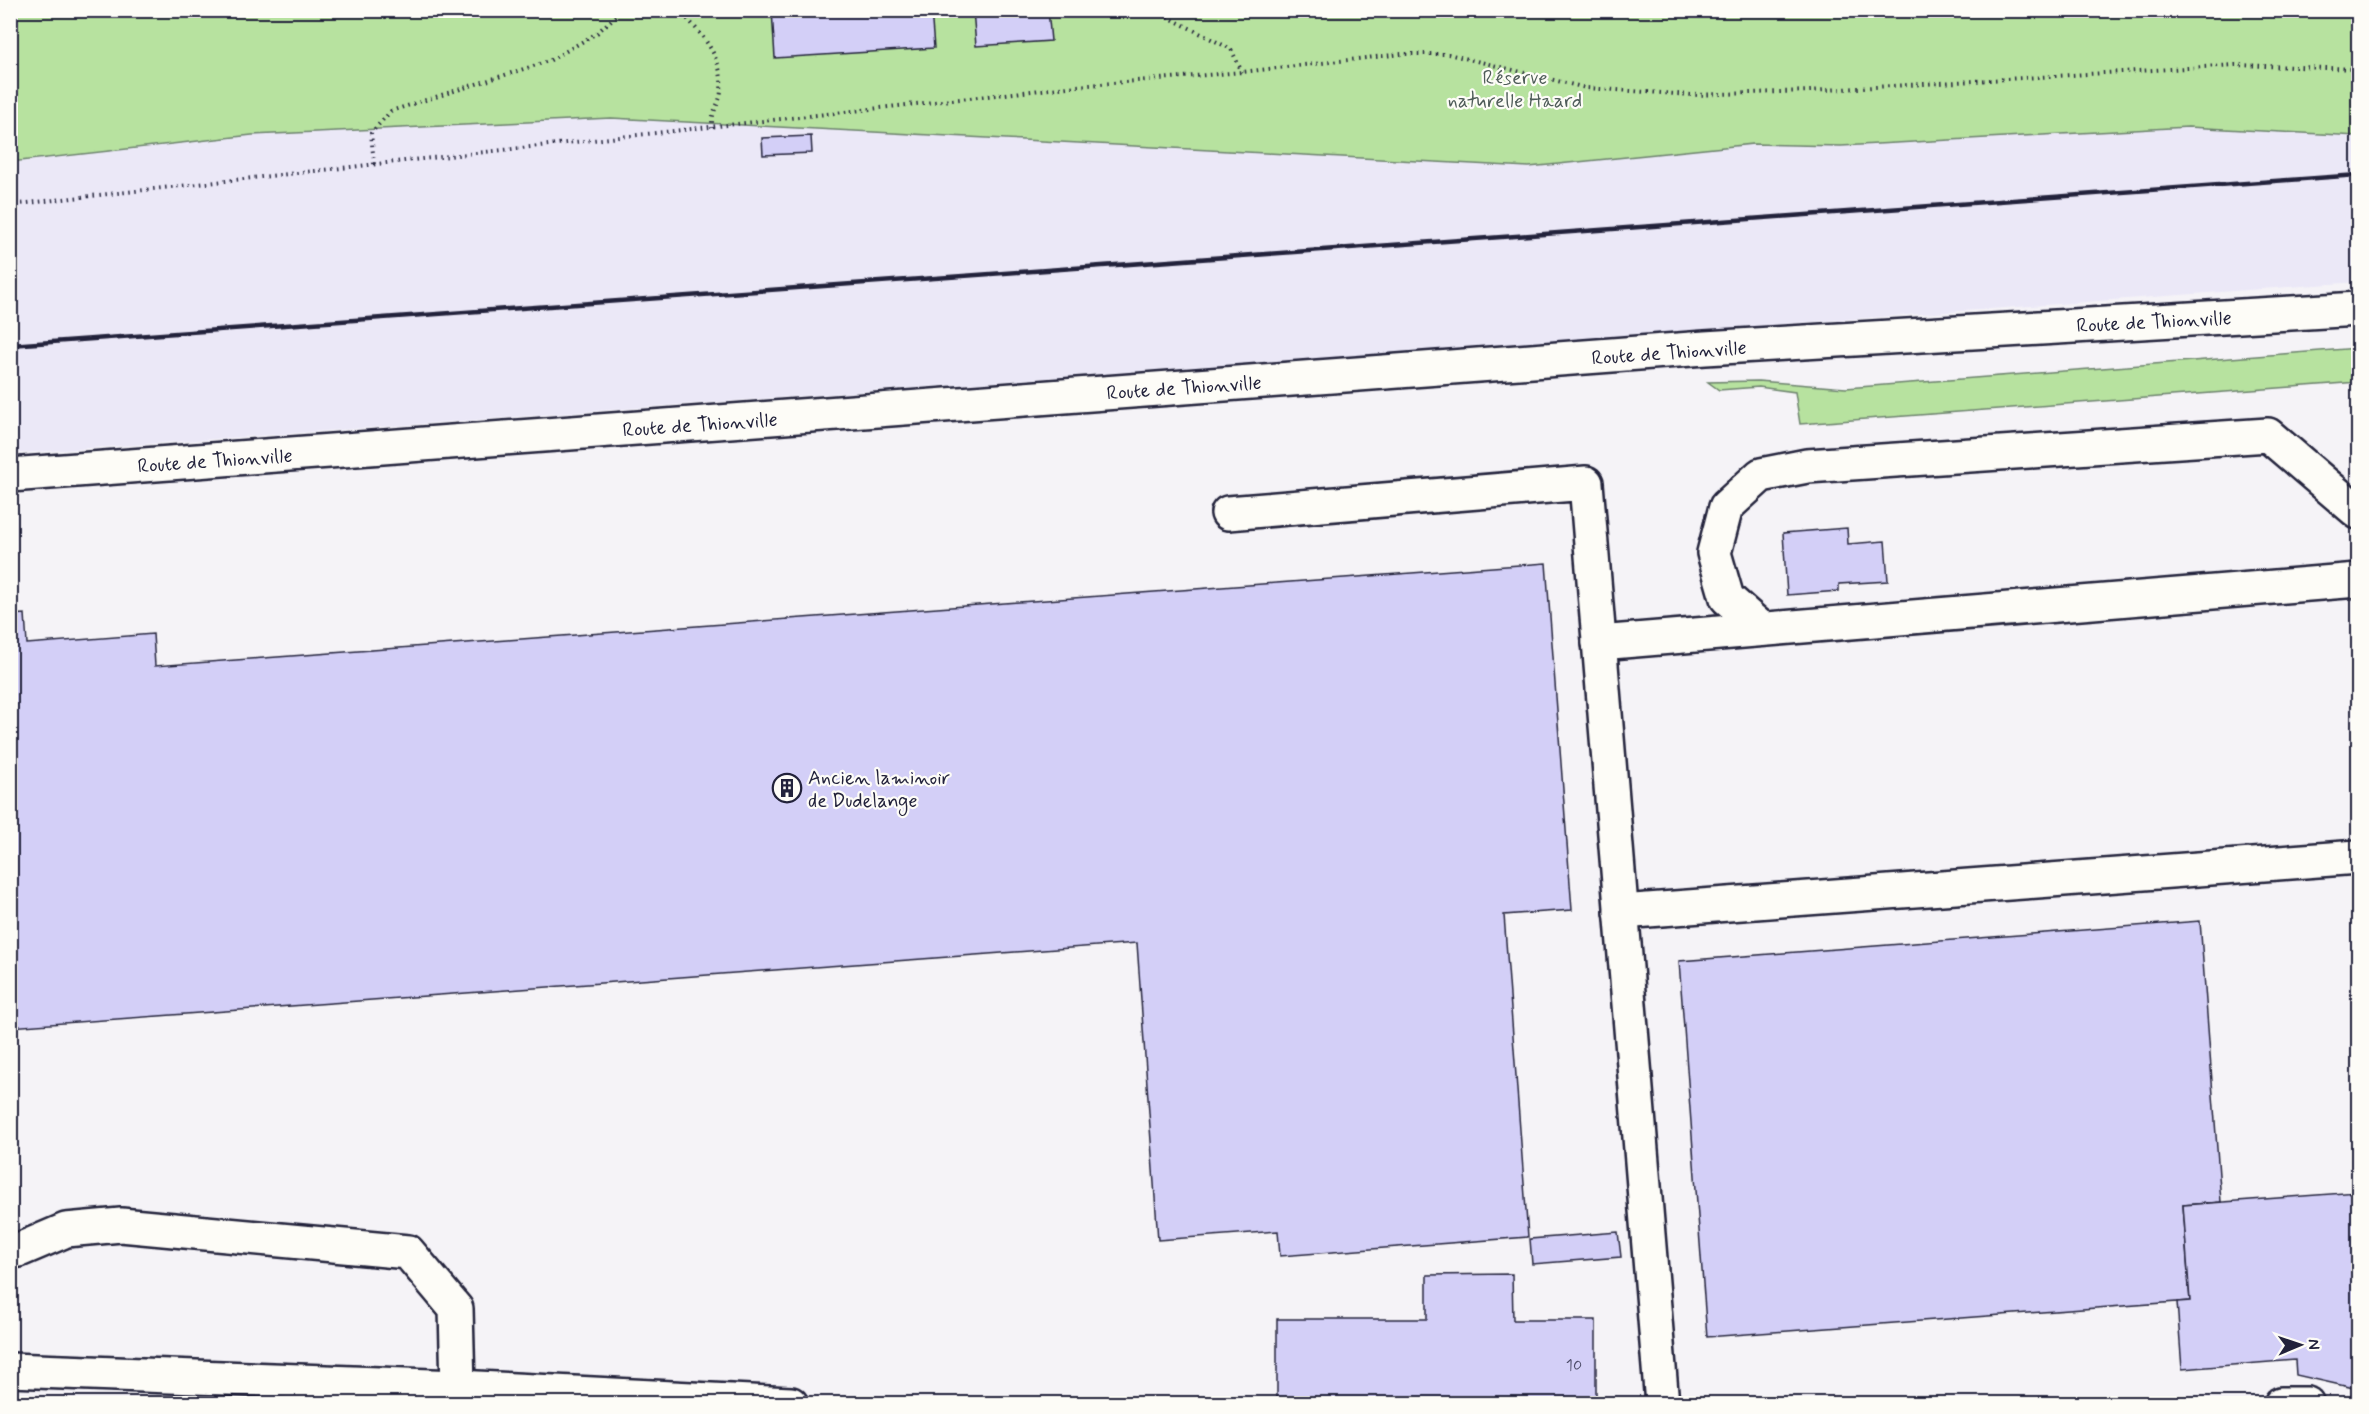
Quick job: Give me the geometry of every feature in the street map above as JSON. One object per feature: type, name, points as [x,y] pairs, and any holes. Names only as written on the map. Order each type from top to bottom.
[{"type":"main road","name":"Route de Thionville","points":[[10,475],[1706,348],[2358,309]]},
{"type":"main road","points":[[1762,630],[1727,598],[1714,553],[1726,507],[1761,475],[1807,466],[2268,435],[2358,512]]},
{"type":"main road","points":[[1228,513],[1586,483],[1662,1404]]},
{"type":"main road","points":[[1599,643],[2358,580]]},
{"type":"main road","points":[[1621,912],[2358,857]]},
{"type":"main road","points":[[10,1251],[20,1250],[66,1230],[121,1225],[408,1252],[456,1309],[458,1387]]},
{"type":"main road","points":[[10,1370],[458,1387],[791,1404]]},
{"type":"main road","points":[[2281,1404],[2307,1404]]},
{"type":"path","points":[[374,164],[371,133],[391,111],[549,61],[597,33],[622,10]]},
{"type":"path","points":[[679,10],[706,39],[719,67],[721,93],[712,114],[712,128]]},
{"type":"path","points":[[1158,10],[1160,14],[1231,49],[1242,72]]},
{"type":"path","points":[[10,205],[1077,86],[1242,72],[1402,54],[1448,54],[1586,88],[1692,94],[1809,91],[2236,65],[2358,69]]},
{"type":"shaded area","points":[[611,118],[1529,167],[1753,144],[1841,146],[2188,127],[2358,136],[2358,282],[11,454],[11,162],[252,135]]},
{"type":"green space","name":"Réserve naturelle Haard","points":[[10,11],[2358,11],[2358,136],[2188,127],[1841,146],[1753,144],[1529,167],[611,118],[252,135],[11,162]]},
{"type":"green space","points":[[2358,348],[2358,382],[1800,424],[1795,392],[1759,387],[1719,390],[1708,382],[1758,381],[1846,388]]},
{"type":"building","points":[[772,10],[931,10],[934,48],[775,58]]},
{"type":"building","points":[[973,10],[1048,10],[1051,41],[976,46]]},
{"type":"building","points":[[811,136],[812,153],[763,155],[762,138]]},
{"type":"building","points":[[1847,528],[1848,544],[1885,541],[1888,581],[1839,584],[1839,591],[1787,595],[1783,533]]},
{"type":"building","name":"Ancien laminoir de Dudelange","points":[[1546,563],[1572,910],[1504,915],[1528,1237],[1280,1256],[1278,1231],[1158,1240],[1137,943],[10,1027],[10,615],[25,614],[27,644],[153,634],[155,666]]},
{"type":"building","points":[[2200,921],[2221,1202],[2183,1205],[2190,1301],[1707,1337],[1679,961]]},
{"type":"building","points":[[10,1045],[16,1122],[10,1122]]},
{"type":"building","points":[[2358,1192],[2358,1389],[2296,1375],[2295,1360],[2182,1369],[2177,1302],[2190,1301],[2183,1205]]},
{"type":"building","points":[[1618,1232],[1621,1257],[1532,1264],[1530,1239]]},
{"type":"building","points":[[1512,1274],[1513,1320],[1596,1320],[1596,1404],[1277,1404],[1277,1319],[1427,1319],[1427,1275]]},
{"type":"railway","points":[[10,345],[2358,175]]},
{"type":"place","name":"Ancien laminoir de Dudelange","points":[[787,788]]}]
